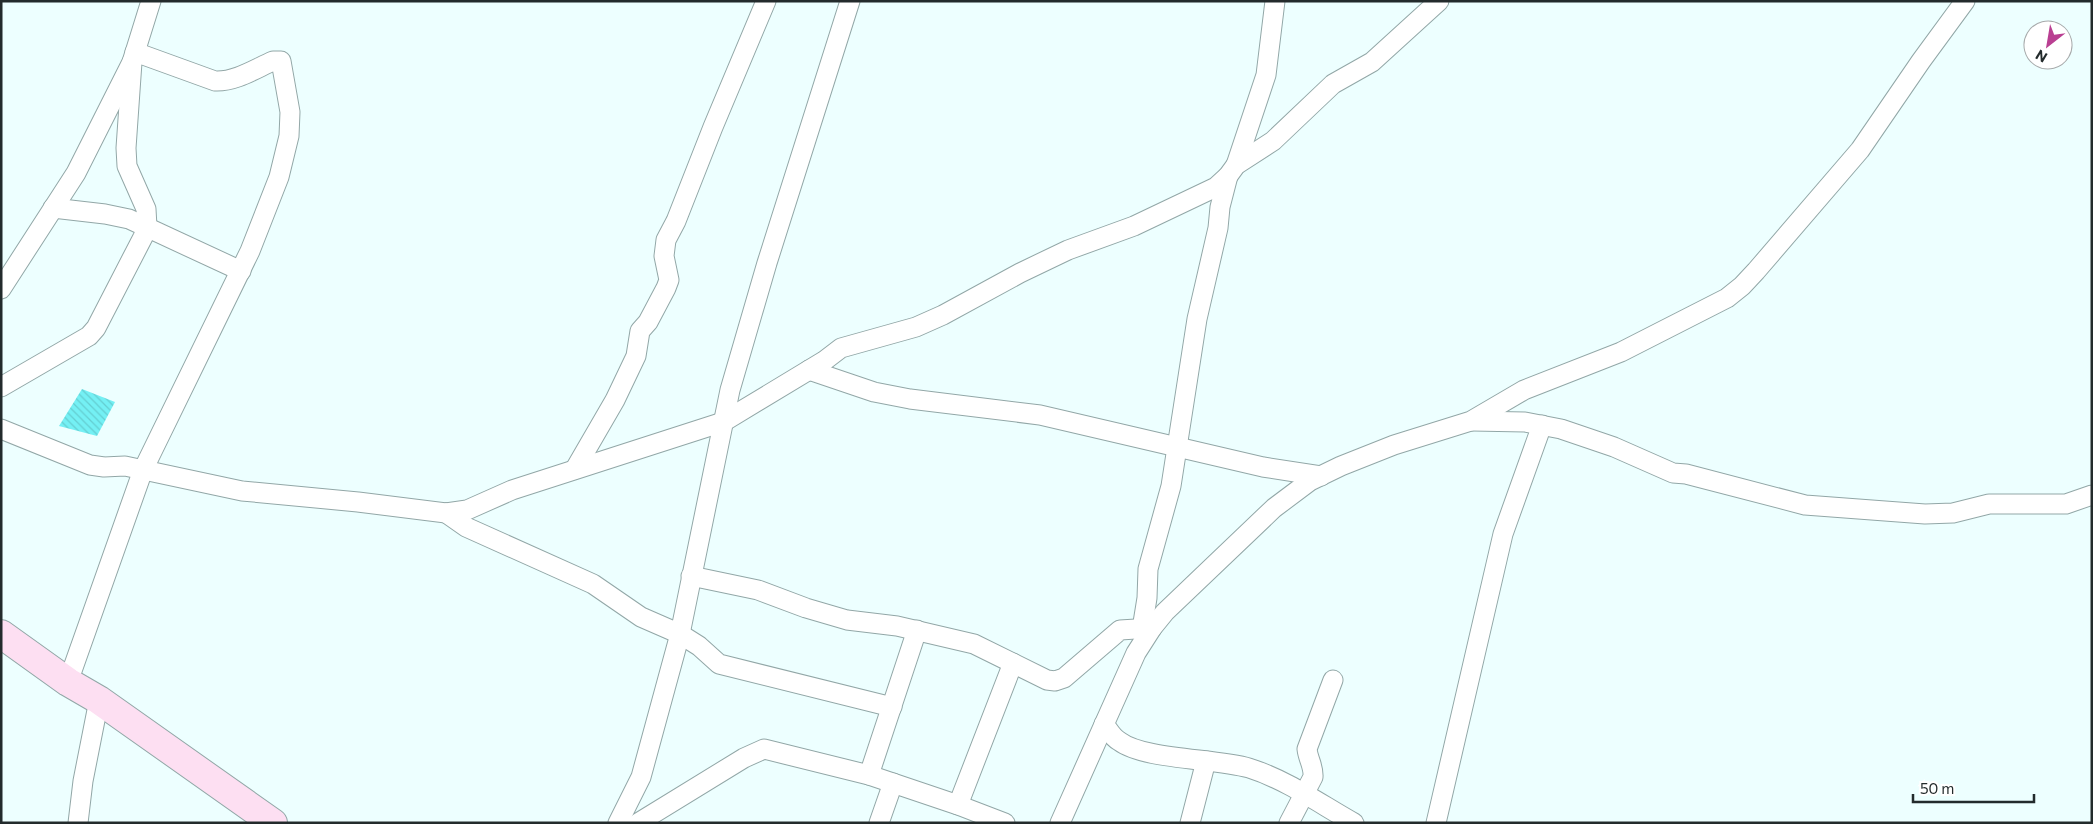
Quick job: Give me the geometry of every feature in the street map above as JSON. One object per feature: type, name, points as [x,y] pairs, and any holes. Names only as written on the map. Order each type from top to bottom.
[{"type":"main road","points":[[1,634],[68,682],[99,700],[273,823]]},
{"type":"street","points":[[1,289],[76,173],[133,57],[151,1]]},
{"type":"street","points":[[575,469],[615,400],[636,356],[640,331],[648,322],[666,288],[669,280],[664,256],[666,240],[676,221],[766,1]]},
{"type":"street","points":[[618,823],[641,777],[680,634],[730,390],[767,263],[850,1]]},
{"type":"street","points":[[1060,823],[1147,628],[1148,569],[1170,486],[1178,447],[1197,319],[1218,228],[1220,207],[1266,76],[1275,1]]},
{"type":"street","points":[[1,429],[90,465],[104,467],[125,466],[242,491],[358,502],[446,513],[467,510],[512,490],[723,422],[809,370],[841,348],[916,327],[952,311],[1020,273],[1068,250],[1126,229],[1201,195],[1216,187],[1232,170],[1273,141],[1333,84],[1372,62],[1439,1]]},
{"type":"street","points":[[691,576],[758,590],[806,608],[846,620],[897,626],[974,644],[1048,680],[1055,681],[1064,678],[1120,630],[1147,628],[1274,508],[1310,482],[1341,466],[1394,444],[1471,422],[1524,390],[1621,352],[1727,298],[1742,286],[1860,150],[1965,1]]},
{"type":"street","points":[[1,386],[79,343],[96,328],[147,227],[146,209],[127,166],[133,57]]},
{"type":"street","points":[[68,682],[143,470],[241,271],[279,177],[289,136],[290,112],[281,61],[273,60],[231,80],[215,81],[133,57]]},
{"type":"street","points":[[53,208],[104,214],[129,220],[241,271]]},
{"type":"street","points":[[809,370],[883,394],[949,405],[994,408],[1040,415],[1263,467],[1321,476]]},
{"type":"street","points":[[1471,422],[1525,422],[1561,429],[1614,447],[1673,473],[1686,474],[1805,505],[1887,512],[1953,513],[1989,504],[2066,504],[2092,494]]},
{"type":"street","points":[[1436,823],[1503,534],[1542,425]]},
{"type":"street","points":[[446,513],[466,527],[593,584],[641,617],[680,634],[699,646],[718,664],[892,707]]},
{"type":"street","points":[[869,775],[917,630]]},
{"type":"street","points":[[958,805],[1013,663]]},
{"type":"street","points":[[1290,823],[1314,777],[1314,770],[1307,749],[1332,680]]},
{"type":"street","points":[[78,823],[83,781],[99,700]]},
{"type":"street","points":[[1104,724],[1112,736],[1120,743],[1138,750],[1250,768],[1306,793],[1354,823]]},
{"type":"street","points":[[638,823],[744,758],[764,749],[869,775],[1005,823]]},
{"type":"street","points":[[1190,823],[1206,761]]},
{"type":"street","points":[[879,823],[893,783]]},
{"type":"building","points":[[82,389],[115,402],[97,436],[59,426]]}]
